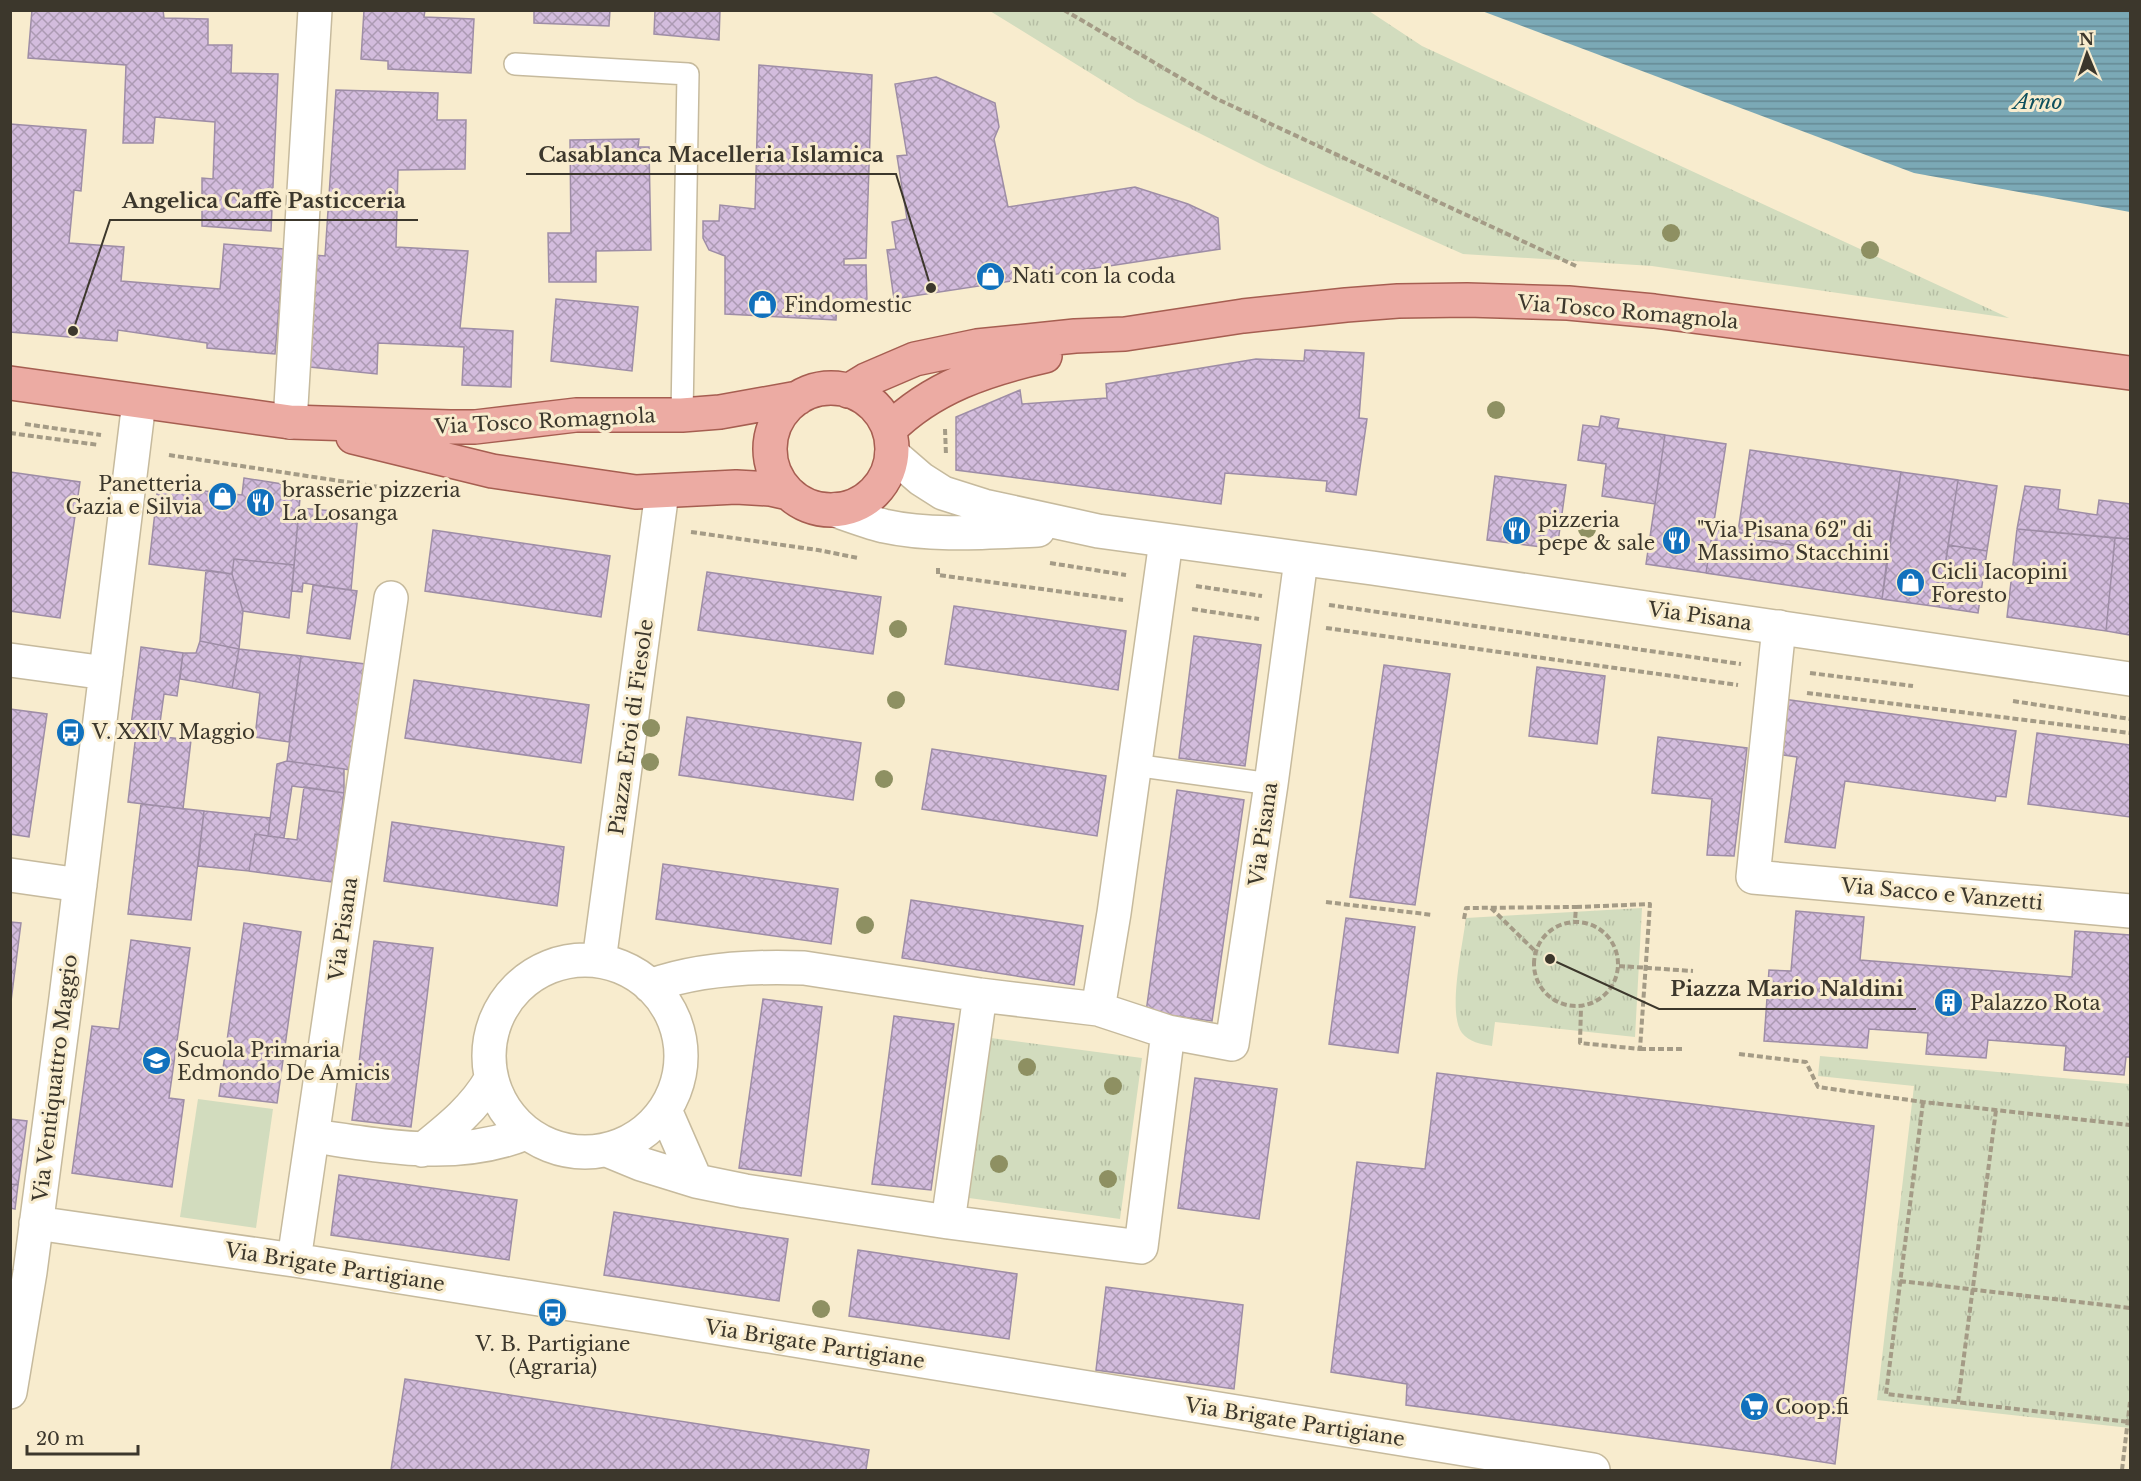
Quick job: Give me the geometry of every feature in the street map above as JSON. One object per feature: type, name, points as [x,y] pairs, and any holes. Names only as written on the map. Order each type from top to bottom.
[{"type":"main road","name":"Via Tosco Romagnola","points":[[890,442],[911,410],[953,385],[993,369],[1125,334],[1243,316],[1398,301],[1467,300],[1557,303],[1677,313],[2130,373]]},
{"type":"main road","name":"Via Tosco Romagnola","points":[[848,391],[901,364],[944,352],[1020,341],[1125,334]]},
{"type":"main road","name":"Via Tosco Romagnola","points":[[10,383],[290,422],[450,428],[576,415],[682,415],[748,408],[798,398]]},
{"type":"main road","points":[[826,388],[848,391],[859,395],[880,412],[890,442],[889,470],[877,490],[858,504],[835,510],[813,507],[788,493],[774,469],[770,451],[773,430],[783,411],[798,398],[826,388]]},
{"type":"main road","name":"Via Tosco Romagnola","points":[[290,422],[492,471],[636,492],[736,487],[770,489],[788,493]]},
{"type":"street","points":[[290,422],[315,10]]},
{"type":"street","name":"Via Ventiquattro Maggio","points":[[11,1390],[20,1270],[36,1223],[139,402]]},
{"type":"street","points":[[890,442],[921,479],[943,493],[984,506],[1082,528]]},
{"type":"street","name":"Piazza Eroi di Fiesole","points":[[599,962],[662,492]]},
{"type":"street","points":[[835,510],[875,524],[907,530],[977,533],[1082,528]]},
{"type":"street","name":"Via Pisana","points":[[1082,528],[2130,679]]},
{"type":"street","points":[[1098,1009],[1166,541]]},
{"type":"street","name":"Via Pisana","points":[[1168,1032],[1232,1044],[1271,784],[1301,560]]},
{"type":"street","name":"Via Pisana","points":[[294,1260],[391,598]]},
{"type":"street","name":"Via Pisana","points":[[1753,877],[1761,677],[1779,627]]},
{"type":"street","points":[[10,660],[106,673]]},
{"type":"street","points":[[10,876],[80,885]]},
{"type":"street","name":"Via Sacco e Vanzetti","points":[[1753,877],[2130,911]]},
{"type":"street","points":[[585,960],[625,969],[650,986],[669,1011],[680,1040],[678,1077],[671,1100],[665,1110],[638,1137],[608,1149],[586,1153],[541,1143],[526,1133],[505,1110],[490,1079],[488,1055],[493,1026],[498,1013],[515,990],[538,972],[551,966],[585,960]]},
{"type":"street","points":[[608,1149],[641,1164],[696,1181],[770,1195],[948,1222],[1141,1247],[1168,1032],[1098,1009],[980,995],[804,968],[780,967],[690,974],[650,986]]},
{"type":"street","points":[[948,1222],[980,995]]},
{"type":"street","points":[[422,1150],[471,1107],[481,1096],[490,1079]]},
{"type":"street","points":[[665,1110],[696,1181]]},
{"type":"street","points":[[313,1137],[422,1150],[457,1150],[504,1142],[526,1133]]},
{"type":"street","name":"Via Brigate Partigiane","points":[[36,1223],[294,1260],[1593,1470]]},
{"type":"lane","points":[[515,64],[688,74],[682,415]]},
{"type":"lane","points":[[1134,765],[1271,784]]},
{"type":"path","points":[[1064,10],[1215,98],[1585,270]]},
{"type":"path","points":[[21,423],[134,445],[429,494]]},
{"type":"path","points":[[944,424],[946,464]]},
{"type":"path","points":[[10,433],[134,445]]},
{"type":"path","points":[[657,528],[818,550],[859,559]]},
{"type":"path","points":[[938,561],[938,575],[1159,593],[1761,677],[1921,687]]},
{"type":"path","points":[[1049,563],[1159,593],[1761,677]]},
{"type":"path","points":[[1802,693],[2130,733]]},
{"type":"path","points":[[2002,699],[2130,719]]},
{"type":"path","points":[[1326,902],[1432,915]]},
{"type":"path","points":[[1464,919],[1466,908],[1650,904],[1640,1049]]},
{"type":"path","points":[[1575,921],[1576,906]]},
{"type":"path","points":[[1490,908],[1535,951]]},
{"type":"path","points":[[1575,921],[1589,923],[1607,934],[1617,952],[1619,966],[1611,989],[1602,998],[1581,1007],[1567,1006],[1546,995],[1535,974],[1533,963],[1535,951],[1546,933],[1565,923],[1575,921]]},
{"type":"path","points":[[1619,966],[1693,971]]},
{"type":"path","points":[[1581,1007],[1580,1042],[1640,1049],[1684,1049]]},
{"type":"path","points":[[1739,1054],[1806,1062],[1818,1087],[1923,1102],[2130,1125]]},
{"type":"path","points":[[1923,1102],[1886,1394],[2128,1422]]},
{"type":"path","points":[[1958,1402],[1996,1110]]},
{"type":"path","points":[[1900,1281],[2130,1308]]},
{"type":"path","points":[[2122,1470],[2130,1402]]},
{"type":"green space","points":[[990,11],[1369,11],[1422,46],[2009,318],[1652,266],[1463,254],[1267,167],[1137,102]]},
{"type":"green space","points":[[1642,908],[1635,1037],[1495,1022],[1492,1046],[1472,1041],[1462,1033],[1458,1023],[1456,995],[1466,918]]},
{"type":"green space","points":[[991,1038],[1142,1058],[1120,1219],[969,1198]]},
{"type":"green space","points":[[1820,1056],[2130,1084],[2130,1428],[1877,1400],[1914,1086],[1818,1076]]},
{"type":"green space","points":[[198,1099],[273,1109],[256,1228],[180,1217]]},
{"type":"water","name":"Arno","points":[[1482,11],[2130,11],[2130,212],[1914,173]]},
{"type":"building","points":[[32,10],[163,10],[164,18],[208,19],[208,45],[232,45],[231,73],[278,74],[271,231],[202,226],[202,178],[213,179],[215,122],[155,117],[153,143],[123,143],[126,65],[28,58]]},
{"type":"building","points":[[364,10],[425,10],[424,17],[474,19],[471,73],[388,69],[388,61],[361,59]]},
{"type":"building","points":[[534,10],[610,10],[609,26],[534,23]]},
{"type":"building","points":[[655,10],[720,10],[719,40],[654,34]]},
{"type":"building","points":[[759,65],[872,75],[866,258],[844,259],[844,265],[866,265],[867,302],[837,302],[836,320],[725,314],[725,256],[709,250],[703,238],[703,221],[719,221],[720,205],[755,209]]},
{"type":"building","points":[[936,77],[995,103],[999,127],[994,139],[1008,207],[1135,187],[1188,204],[1218,218],[1220,249],[894,299],[887,250],[896,249],[892,222],[907,219],[897,156],[907,155],[895,84]]},
{"type":"building","points":[[336,90],[438,93],[437,120],[466,120],[465,169],[398,170],[396,247],[468,251],[460,328],[513,331],[511,387],[462,385],[464,347],[378,343],[377,374],[310,367],[315,255],[325,256]]},
{"type":"building","points":[[10,124],[86,130],[81,191],[74,190],[69,243],[124,247],[121,281],[220,289],[224,244],[284,249],[275,354],[207,348],[207,343],[118,330],[117,341],[10,332]]},
{"type":"building","points":[[639,139],[638,147],[649,147],[651,250],[596,251],[596,282],[549,282],[548,233],[571,233],[570,140]]},
{"type":"building","points":[[556,299],[638,307],[632,371],[551,361]]},
{"type":"building","points":[[1305,350],[1364,353],[1359,418],[1367,419],[1356,495],[1326,491],[1327,481],[1225,473],[1221,504],[956,470],[956,417],[1020,390],[1022,404],[1107,398],[1106,384],[1256,359],[1304,361]]},
{"type":"building","points":[[1601,416],[1619,419],[1617,428],[1665,435],[1655,504],[1602,496],[1606,464],[1578,460],[1583,425],[1599,427]]},
{"type":"building","points":[[1665,435],[1726,444],[1706,573],[1646,564]]},
{"type":"building","points":[[1750,450],[1901,472],[1887,559],[1758,540],[1759,536],[1738,532]]},
{"type":"building","points":[[10,472],[80,482],[60,618],[10,611]]},
{"type":"building","points":[[1901,472],[1958,480],[1939,607],[1882,599]]},
{"type":"building","points":[[1495,476],[1566,485],[1557,549],[1487,540]]},
{"type":"building","points":[[244,478],[301,487],[294,565],[234,559],[232,574],[149,564],[158,486],[242,495]]},
{"type":"building","points":[[1958,480],[1997,486],[1987,551],[1948,545]]},
{"type":"building","points":[[2025,486],[2060,490],[2058,509],[2097,515],[2099,500],[2130,504],[2130,539],[2017,529]]},
{"type":"building","points":[[299,508],[358,513],[351,590],[303,583],[302,592],[292,591]]},
{"type":"building","points":[[1713,529],[1759,536],[1758,540],[1887,559],[1882,599],[1706,573]]},
{"type":"building","points":[[2017,529],[2115,538],[2106,631],[2007,617]]},
{"type":"building","points":[[433,530],[610,556],[601,617],[425,591]]},
{"type":"building","points":[[2115,538],[2130,539],[2130,635],[2106,631]]},
{"type":"building","points":[[1948,545],[1987,551],[1978,613],[1939,607]]},
{"type":"building","points":[[234,559],[294,565],[289,618],[243,611],[232,574]]},
{"type":"building","points":[[206,570],[232,574],[243,611],[239,649],[200,641]]},
{"type":"building","points":[[707,572],[881,597],[873,654],[698,630]]},
{"type":"building","points":[[313,585],[357,591],[350,639],[307,633]]},
{"type":"building","points":[[954,606],[1126,631],[1118,690],[945,664]]},
{"type":"building","points":[[1194,636],[1261,645],[1245,766],[1179,758]]},
{"type":"building","points":[[200,641],[239,649],[232,688],[180,679],[183,653],[196,653]]},
{"type":"building","points":[[141,647],[183,653],[177,696],[164,694],[158,737],[130,733]]},
{"type":"building","points":[[239,649],[301,656],[289,742],[255,737],[260,693],[232,688]]},
{"type":"building","points":[[301,656],[365,664],[350,770],[287,761]]},
{"type":"building","points":[[1384,665],[1450,674],[1415,905],[1350,897]]},
{"type":"building","points":[[1537,667],[1605,676],[1597,744],[1529,736]]},
{"type":"building","points":[[414,680],[589,705],[581,763],[405,738]]},
{"type":"building","points":[[1783,699],[2016,731],[2006,797],[1996,796],[1995,801],[1845,781],[1835,848],[1785,842],[1797,757],[1776,754]]},
{"type":"building","points":[[10,709],[47,714],[29,837],[10,834]]},
{"type":"building","points":[[687,717],[861,743],[853,800],[679,775]]},
{"type":"building","points":[[2037,733],[2130,745],[2130,817],[2028,804]]},
{"type":"building","points":[[136,734],[191,740],[183,809],[128,802]]},
{"type":"building","points":[[1658,737],[1747,748],[1734,856],[1707,855],[1712,799],[1652,793]]},
{"type":"building","points":[[932,749],[1106,776],[1097,836],[922,809]]},
{"type":"building","points":[[287,761],[344,769],[344,793],[292,786],[284,838],[268,836],[277,764]]},
{"type":"building","points":[[304,787],[344,793],[332,882],[249,871],[255,834],[297,840]]},
{"type":"building","points":[[1177,790],[1244,800],[1212,1021],[1146,1012]]},
{"type":"building","points":[[141,804],[204,811],[191,920],[128,914]]},
{"type":"building","points":[[204,811],[270,818],[268,836],[255,834],[249,871],[198,866]]},
{"type":"building","points":[[392,822],[564,847],[557,906],[384,881]]},
{"type":"building","points":[[663,864],[838,889],[831,944],[656,919]]},
{"type":"building","points":[[911,900],[1083,926],[1074,985],[902,958]]},
{"type":"building","name":"Palazzo Rota","points":[[1796,911],[1864,917],[1860,960],[2072,977],[2075,931],[2130,935],[2130,1057],[2126,1057],[2124,1075],[2064,1070],[2066,1046],[1988,1040],[1986,1058],[1926,1054],[1928,1033],[1869,1029],[1867,1048],[1764,1041],[1769,970],[1791,971]]},
{"type":"building","points":[[1346,918],[1415,927],[1398,1053],[1329,1044]]},
{"type":"building","points":[[10,922],[21,923],[10,1009]]},
{"type":"building","points":[[244,923],[301,932],[277,1103],[219,1096]]},
{"type":"building","points":[[131,940],[190,948],[169,1098],[184,1100],[172,1187],[72,1173],[92,1026],[119,1029]]},
{"type":"building","points":[[374,941],[433,948],[411,1127],[352,1120]]},
{"type":"building","points":[[763,999],[822,1007],[801,1176],[739,1168]]},
{"type":"building","points":[[894,1016],[954,1024],[931,1190],[872,1184]]},
{"type":"building","points":[[1437,1073],[1874,1126],[1835,1464],[1406,1405],[1407,1384],[1331,1372],[1357,1162],[1425,1169]]},
{"type":"building","points":[[1195,1078],[1277,1089],[1259,1219],[1178,1208]]},
{"type":"building","points":[[10,1119],[27,1121],[18,1185],[10,1184]]},
{"type":"building","points":[[339,1175],[517,1200],[509,1260],[331,1235]]},
{"type":"building","points":[[10,1184],[18,1185],[15,1209],[10,1208]]},
{"type":"building","points":[[614,1212],[788,1239],[779,1301],[604,1275]]},
{"type":"building","points":[[858,1250],[1017,1274],[1009,1339],[849,1316]]},
{"type":"building","points":[[1106,1287],[1243,1305],[1234,1389],[1096,1370]]},
{"type":"building","points":[[405,1379],[869,1450],[866,1470],[391,1470]]},
{"type":"place","name":"Nati con la coda","points":[[991,276]]},
{"type":"place","name":"Casablanca Macelleria Islamica","points":[[931,288]]},
{"type":"place","name":"Findomestic","points":[[763,305]]},
{"type":"place","name":"Angelica Caffè Pasticceria","points":[[73,331]]},
{"type":"place","name":"Panetteria Gazia e Silvia","points":[[223,496]]},
{"type":"place","name":"brasserie pizzeria La Losanga","points":[[261,502]]},
{"type":"place","name":"pizzeria pepe & sale","points":[[1517,531]]},
{"type":"place","name":"\"Via Pisana 62\" di Massimo Stacchini","points":[[1676,541]]},
{"type":"place","name":"Cicli Iacopini Foresto","points":[[1910,583]]},
{"type":"place","name":"V. XXIV Maggio","points":[[71,732]]},
{"type":"place","name":"Piazza Mario Naldini","points":[[1550,959]]},
{"type":"place","name":"Palazzo Rota","points":[[1949,1003]]},
{"type":"place","name":"Scuola Primaria Edmondo De Amicis","points":[[156,1061]]},
{"type":"place","name":"V. B. Partigiane (Agraria)","points":[[553,1313]]},
{"type":"place","name":"Coop.fi","points":[[1754,1407]]}]
